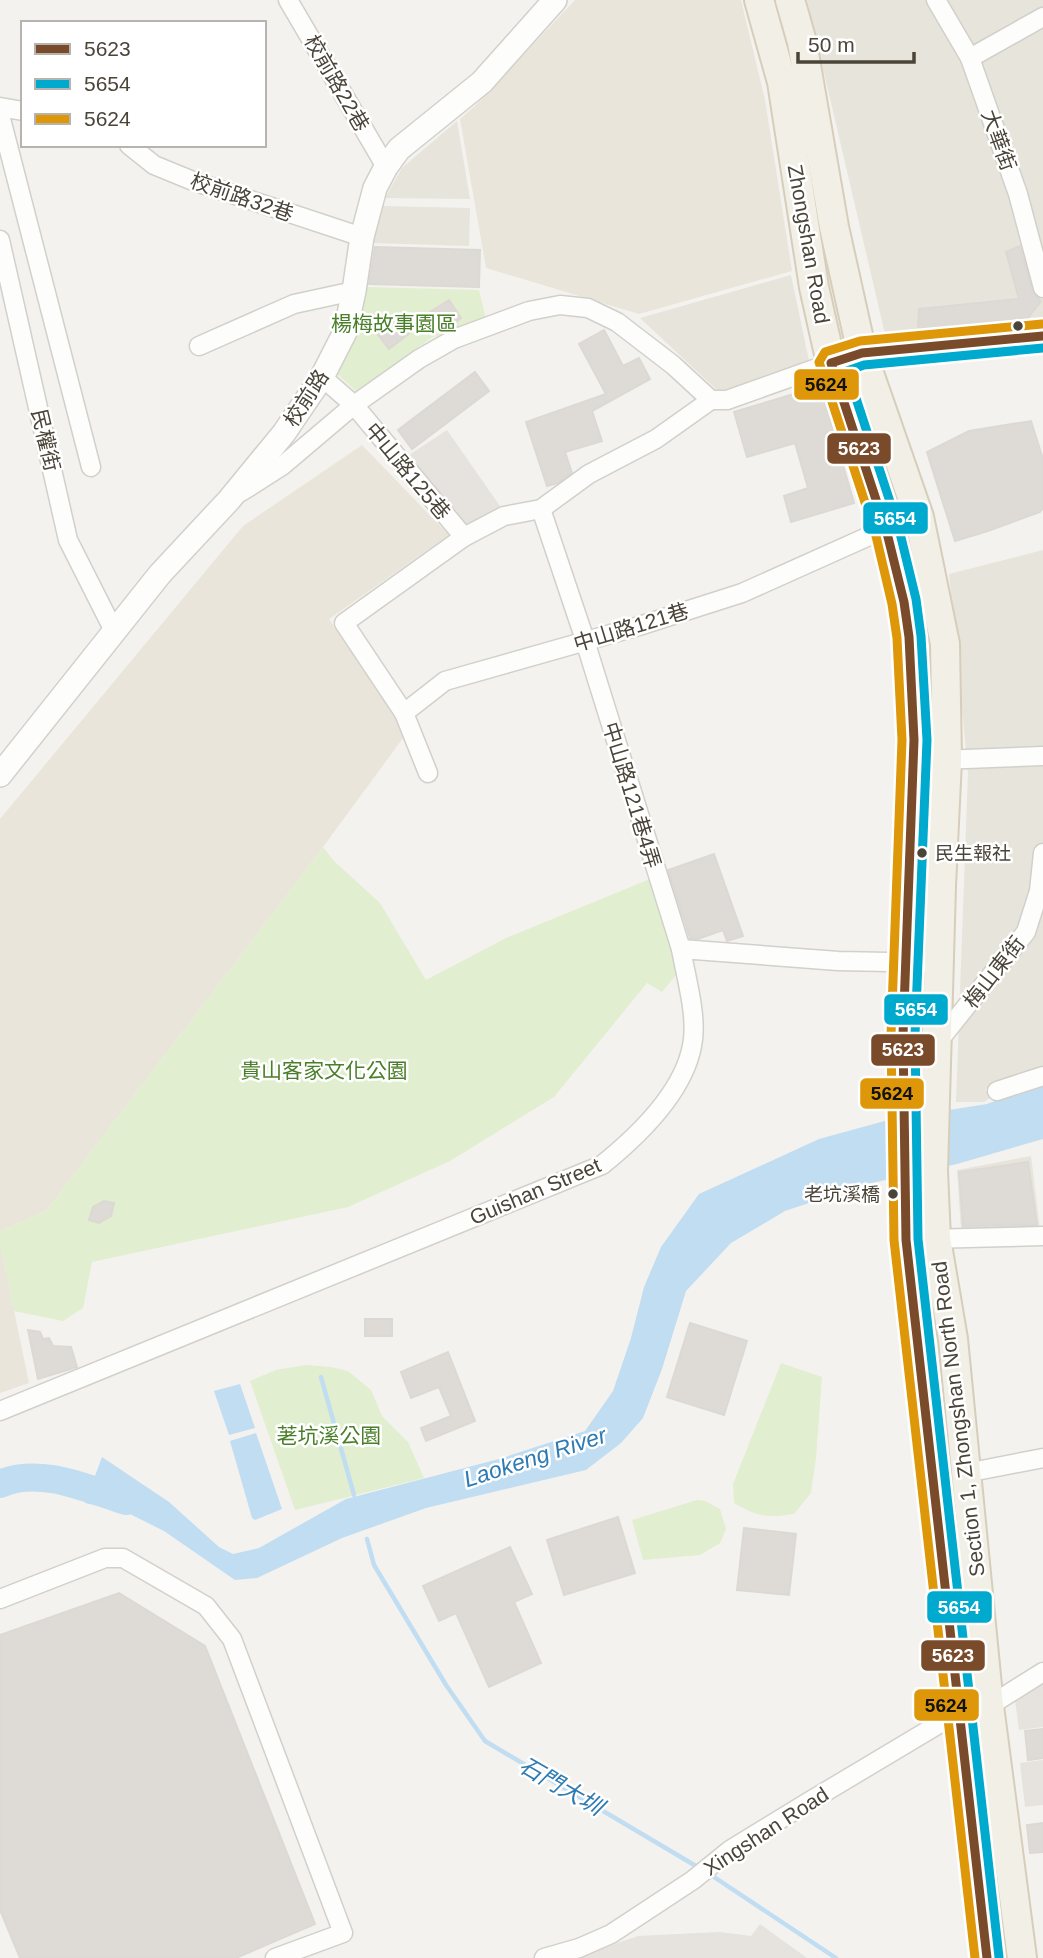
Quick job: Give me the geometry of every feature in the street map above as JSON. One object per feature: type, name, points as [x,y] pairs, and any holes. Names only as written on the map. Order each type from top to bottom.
[{"type":"main road","name":"Zhongshan Road","points":[[759,0],[782,82],[814,287],[831,363],[901,577],[910,640],[914,761],[905,962],[903,1178]]},
{"type":"main road","name":"Zhongshan Road","points":[[790,0],[802,42],[834,227],[862,353],[919,517],[945,644],[947,760],[933,1171]]},
{"type":"main road","points":[[831,363],[862,353],[1043,336]]},
{"type":"main road","name":"Section 1, Zhongshan North Road","points":[[933,1171],[936,1239],[953,1339],[989,1706],[1022,1958]]},
{"type":"main road","name":"Section 1, Zhongshan North Road","points":[[903,1178],[906,1240],[987,1958]]},
{"type":"street","name":"校前路22巷","points":[[288,0],[386,167]]},
{"type":"street","name":"校前路","points":[[3,765],[160,574],[229,500],[284,433],[322,377],[345,332],[362,236],[375,188],[386,167],[399,149],[482,82],[555,0]]},
{"type":"street","name":"大華街","points":[[936,0],[970,58],[1018,194],[1043,288]]},
{"type":"street","points":[[970,58],[1043,17]]},
{"type":"street","points":[[0,107],[21,111]]},
{"type":"street","points":[[0,115],[91,467]]},
{"type":"street","name":"校前路32巷","points":[[132,147],[154,165],[193,181],[362,236]]},
{"type":"street","name":"民權街","points":[[0,240],[68,540],[114,631]]},
{"type":"street","points":[[199,346],[294,304],[354,291]]},
{"type":"street","name":"中山路125巷","points":[[229,500],[282,466],[354,405],[454,339],[529,311],[560,305],[587,308],[617,322],[673,365],[711,400]]},
{"type":"street","name":"中山路125巷","points":[[322,377],[354,405],[464,537],[504,516],[541,509],[589,474],[656,439],[711,400],[727,400],[831,363]]},
{"type":"street","points":[[541,509],[583,636]]},
{"type":"street","name":"中山路121巷","points":[[404,713],[445,681],[583,636],[741,593],[887,528],[919,517]]},
{"type":"street","points":[[428,772],[404,713],[344,623],[464,537]]},
{"type":"street","name":"中山路121巷4弄","points":[[583,636],[681,949]]},
{"type":"street","points":[[914,761],[1043,756]]},
{"type":"street","name":"梅山東街","points":[[937,1043],[1026,932],[1039,891],[1043,853]]},
{"type":"street","points":[[681,949],[838,961],[939,963]]},
{"type":"street","name":"Guishan Street","points":[[0,1411],[602,1165],[630,1142],[664,1103],[677,1084],[692,1045],[692,1008],[681,949]]},
{"type":"street","points":[[997,1091],[1043,1076]]},
{"type":"street","points":[[906,1240],[1043,1236]]},
{"type":"street","points":[[966,1473],[1043,1458]]},
{"type":"street","points":[[0,1599],[105,1558],[123,1558],[206,1606],[232,1639],[343,1933],[275,1958]]},
{"type":"street","points":[[989,1706],[1043,1672]]},
{"type":"street","name":"Xingshan Road","points":[[544,1958],[579,1948],[611,1934],[693,1880],[710,1864],[810,1801],[959,1712],[989,1706]]},
{"type":"shaded area","points":[[575,0],[741,0],[765,100],[792,271],[639,314],[486,268],[460,119]]},
{"type":"shaded area","points":[[807,0],[1043,0],[1043,322],[885,334]]},
{"type":"shaded area","points":[[457,121],[470,199],[385,198],[402,168]]},
{"type":"shaded area","points":[[383,206],[470,208],[469,246],[370,243]]},
{"type":"shaded area","points":[[791,275],[809,361],[730,388],[718,391],[640,318]]},
{"type":"shaded area","points":[[447,430],[502,509],[462,527],[406,457]]},
{"type":"shaded area","points":[[362,445],[449,535],[329,619],[406,734],[46,1211],[0,1231],[0,819],[243,526]]},
{"type":"shaded area","points":[[1043,550],[1043,1070],[985,1089],[991,1097],[984,1102],[956,1102],[968,772],[949,574]]},
{"type":"shaded area","points":[[1031,1156],[1040,1229],[961,1230],[957,1170]]},
{"type":"shaded area","points":[[0,1243],[29,1383],[0,1393]]},
{"type":"shaded area","points":[[1043,1683],[1043,1727],[1019,1730],[1015,1700]]},
{"type":"shaded area","points":[[1043,1760],[1043,1805],[1025,1807],[1020,1763]]},
{"type":"shaded area","points":[[760,1924],[807,1958],[574,1958],[638,1936],[720,1932],[751,1936]]},
{"type":"green space","name":"楊梅故事園區","points":[[366,287],[479,290],[486,319],[431,338],[356,391],[335,372]]},
{"type":"green space","name":"貴山客家文化公園","points":[[323,847],[334,861],[380,903],[426,980],[506,938],[650,879],[673,946],[677,974],[662,992],[647,983],[554,1097],[450,1161],[348,1207],[92,1262],[83,1308],[63,1321],[14,1311],[0,1231],[46,1211]]},
{"type":"green space","points":[[781,1363],[822,1377],[816,1458],[811,1493],[794,1514],[769,1516],[756,1514],[734,1503],[733,1484]]},
{"type":"green space","name":"荖坑溪公園","points":[[306,1365],[348,1371],[371,1390],[382,1416],[408,1442],[424,1478],[295,1510],[250,1381],[276,1370]]},
{"type":"green space","points":[[697,1500],[720,1509],[726,1529],[720,1543],[700,1555],[643,1560],[632,1520]]},
{"type":"water","points":[[1043,1083],[1043,1139],[957,1164],[863,1185],[785,1211],[731,1243],[686,1291],[662,1369],[643,1418],[621,1443],[586,1470],[426,1508],[342,1538],[257,1578],[235,1580],[164,1531],[124,1511],[85,1503],[102,1457],[169,1502],[219,1547],[233,1554],[259,1548],[346,1499],[499,1459],[585,1431],[613,1391],[631,1338],[644,1287],[661,1247],[699,1194],[819,1139],[892,1119],[987,1104]]},
{"type":"water","points":[[240,1384],[255,1428],[229,1435],[214,1391]]},
{"type":"water","points":[[256,1433],[282,1509],[255,1520],[252,1518],[230,1441]]},
{"type":"building","points":[[1020,246],[1032,291],[1041,301],[1028,318],[918,329],[919,309],[1019,299],[1006,252]]},
{"type":"building","points":[[375,247],[480,250],[479,287],[369,284]]},
{"type":"building","points":[[449,300],[461,318],[443,331],[430,312]]},
{"type":"building","points":[[402,312],[415,329],[389,349],[373,328],[383,320],[387,324]]},
{"type":"building","points":[[604,330],[623,366],[639,358],[650,379],[592,411],[602,441],[565,452],[572,473],[558,483],[547,486],[526,422],[606,394],[579,344]]},
{"type":"building","points":[[475,372],[489,391],[412,449],[398,430]]},
{"type":"building","points":[[820,386],[854,503],[791,522],[784,496],[808,488],[795,443],[747,457],[734,412]]},
{"type":"building","points":[[1031,421],[1043,459],[1043,508],[1040,512],[955,541],[927,452],[969,431]]},
{"type":"building","points":[[714,854],[743,936],[727,941],[723,930],[698,939],[690,938],[668,870]]},
{"type":"building","points":[[1028,1162],[1037,1225],[963,1226],[959,1172]]},
{"type":"building","points":[[104,1201],[114,1203],[111,1216],[99,1223],[89,1220],[93,1207]]},
{"type":"building","points":[[365,1319],[392,1319],[392,1336],[365,1336]]},
{"type":"building","points":[[690,1323],[747,1341],[724,1415],[667,1397]]},
{"type":"building","points":[[28,1330],[40,1332],[43,1339],[49,1338],[53,1346],[71,1347],[77,1367],[38,1379]]},
{"type":"building","points":[[448,1352],[475,1421],[426,1441],[421,1428],[451,1416],[439,1387],[411,1398],[401,1372]]},
{"type":"building","points":[[618,1517],[635,1573],[564,1595],[547,1540]]},
{"type":"building","points":[[744,1528],[796,1534],[789,1595],[737,1590]]},
{"type":"building","points":[[510,1547],[532,1594],[514,1602],[541,1663],[489,1687],[456,1613],[439,1621],[423,1586]]},
{"type":"building","points":[[119,1593],[205,1646],[315,1924],[236,1958],[20,1958],[0,1910],[0,1635]]},
{"type":"building","points":[[1043,1729],[1043,1758],[1028,1760],[1025,1731]]},
{"type":"building","points":[[1043,1823],[1043,1852],[1030,1853],[1027,1825]]},
{"type":"waterway","name":"石門大圳","points":[[321,1377],[354,1495]]},
{"type":"waterway","name":"Laokeng River","points":[[0,1484],[15,1479],[47,1478],[126,1501]]},
{"type":"waterway","name":"石門大圳","points":[[367,1539],[374,1565],[446,1685],[485,1741],[701,1869]]},
{"type":"waterway","name":"石門大圳","points":[[708,1873],[836,1958]]},
{"type":"transit line","name":"5624","points":[[975,1958],[894,1240],[891,1035],[902,740],[897,638],[876,536],[819,362],[825,352],[860,341],[1042,324]]},
{"type":"transit line","name":"5623","points":[[987,1958],[906,1240],[903,1035],[914,740],[909,637],[904,602],[887,533],[831,363],[862,353],[1043,336]]},
{"type":"transit line","name":"5654","points":[[999,1957],[918,1239],[915,1035],[927,740],[921,636],[916,599],[899,529],[847,371],[864,365],[1043,348]]},
{"type":"place","name":"民生報社","points":[[922,853]]},
{"type":"place","name":"老坑溪橋","points":[[893,1194]]}]
